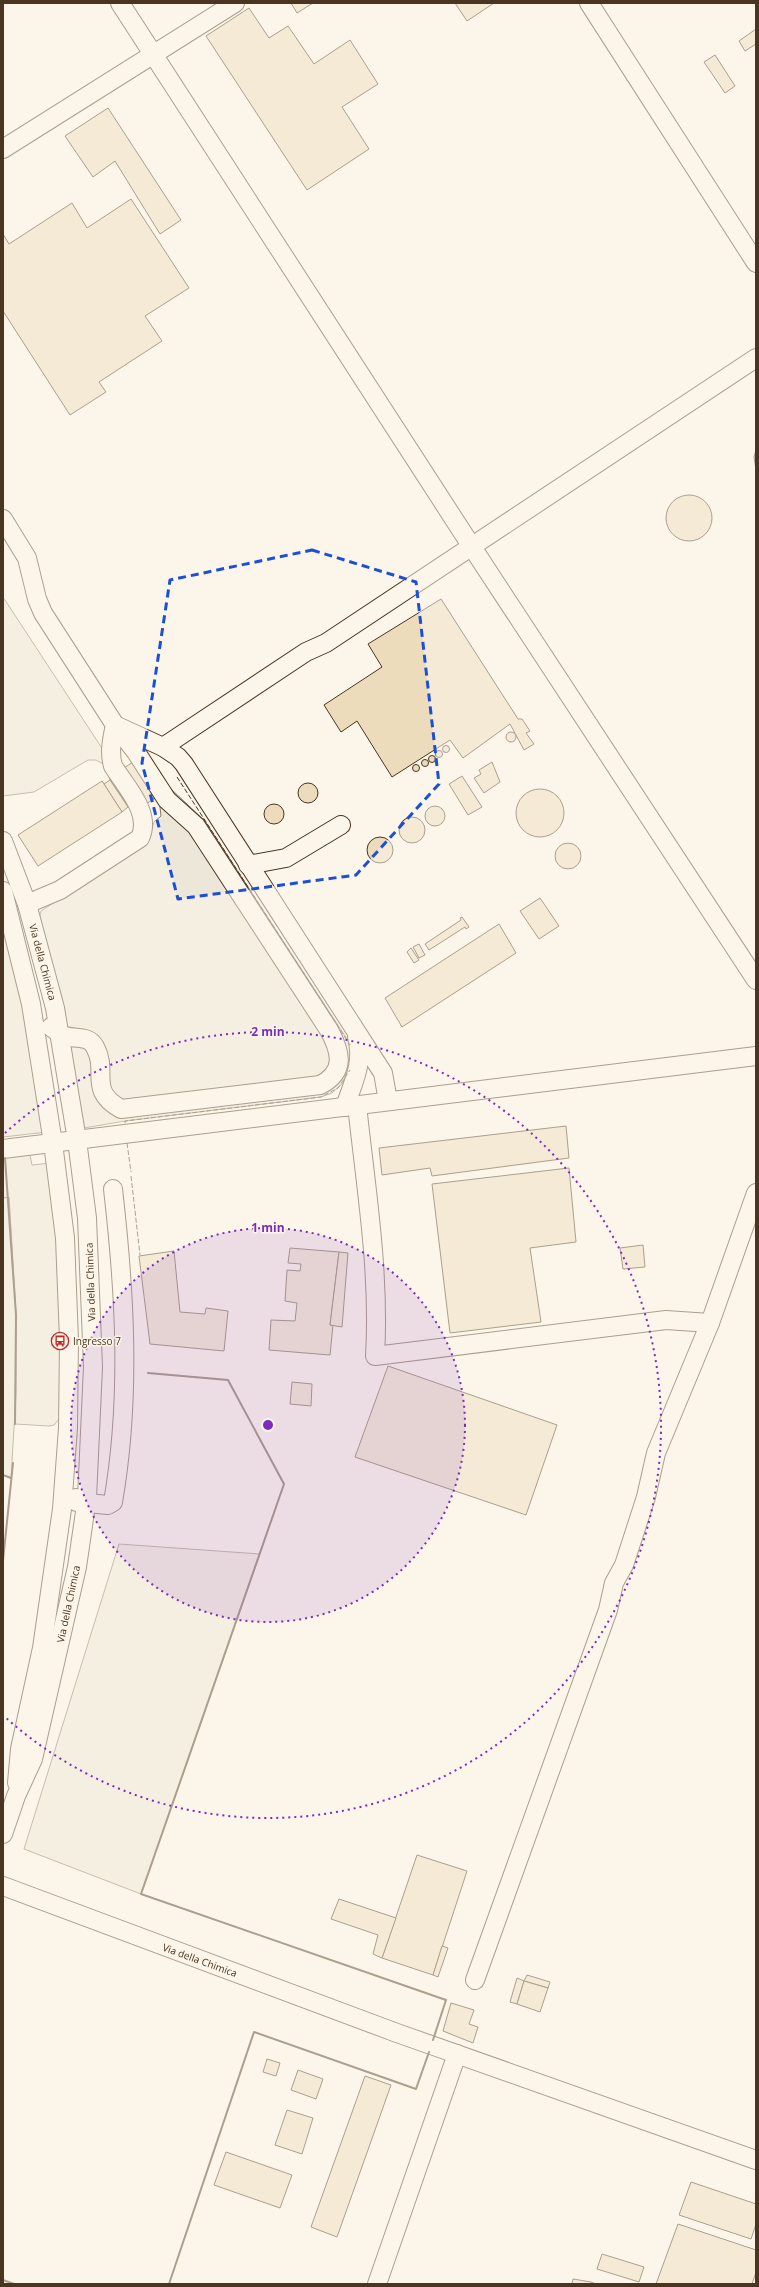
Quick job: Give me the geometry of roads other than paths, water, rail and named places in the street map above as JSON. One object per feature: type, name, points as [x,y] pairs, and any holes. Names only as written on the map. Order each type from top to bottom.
[{"type":"lane","points":[[120,3],[472,547],[756,980]]},
{"type":"lane","points":[[3,149],[235,3]]},
{"type":"lane","points":[[589,3],[756,263]]},
{"type":"lane","points":[[163,747],[306,652],[326,643],[756,358]]},
{"type":"lane","points":[[3,519],[27,558],[37,599],[43,613],[115,725],[136,752],[167,800],[196,826],[329,1030],[337,1047],[338,1066],[335,1074],[320,1086],[122,1109],[106,1099],[102,1090],[95,1047],[87,1039],[64,1036],[50,1026],[15,900],[3,869]]},
{"type":"lane","points":[[115,725],[163,747],[178,757],[184,764],[383,1073],[388,1100]]},
{"type":"lane","points":[[27,904],[60,890],[140,838],[143,830],[143,814],[113,766],[111,759],[110,752],[115,725]]},
{"type":"lane","points":[[248,865],[277,862],[341,825]]},
{"type":"lane","name":"Via della Chimica","points":[[3,841],[27,904],[55,1008],[77,1140],[87,1218],[91,1278],[92,1404],[86,1502],[76,1567],[46,1706],[33,1758],[16,1796],[3,1834]]},
{"type":"lane","name":"Via della Chimica","points":[[3,891],[32,1004],[53,1143],[65,1238],[70,1393],[64,1489],[42,1648],[20,1749],[16,1796]]},
{"type":"lane","points":[[354,1029],[360,1049],[360,1062],[351,1106],[374,1259],[378,1312],[375,1356],[666,1320],[710,1323]]},
{"type":"lane","points":[[3,1149],[351,1106],[388,1100],[756,1056]]},
{"type":"lane","points":[[65,1238],[78,1280],[80,1297],[80,1389],[75,1496],[78,1502],[108,1505],[113,1502],[121,1439],[125,1325],[113,1189]]},
{"type":"lane","points":[[476,1980],[608,1610],[614,1583],[624,1565],[646,1497],[656,1453],[710,1323],[756,1193]]},
{"type":"lane","name":"Via della Chimica","points":[[3,1886],[397,2033],[756,2160]]},
{"type":"lane","points":[[377,2284],[457,2054]]},
{"type":"place","name":"Ingresso 7","points":[[60,1341]]}]
